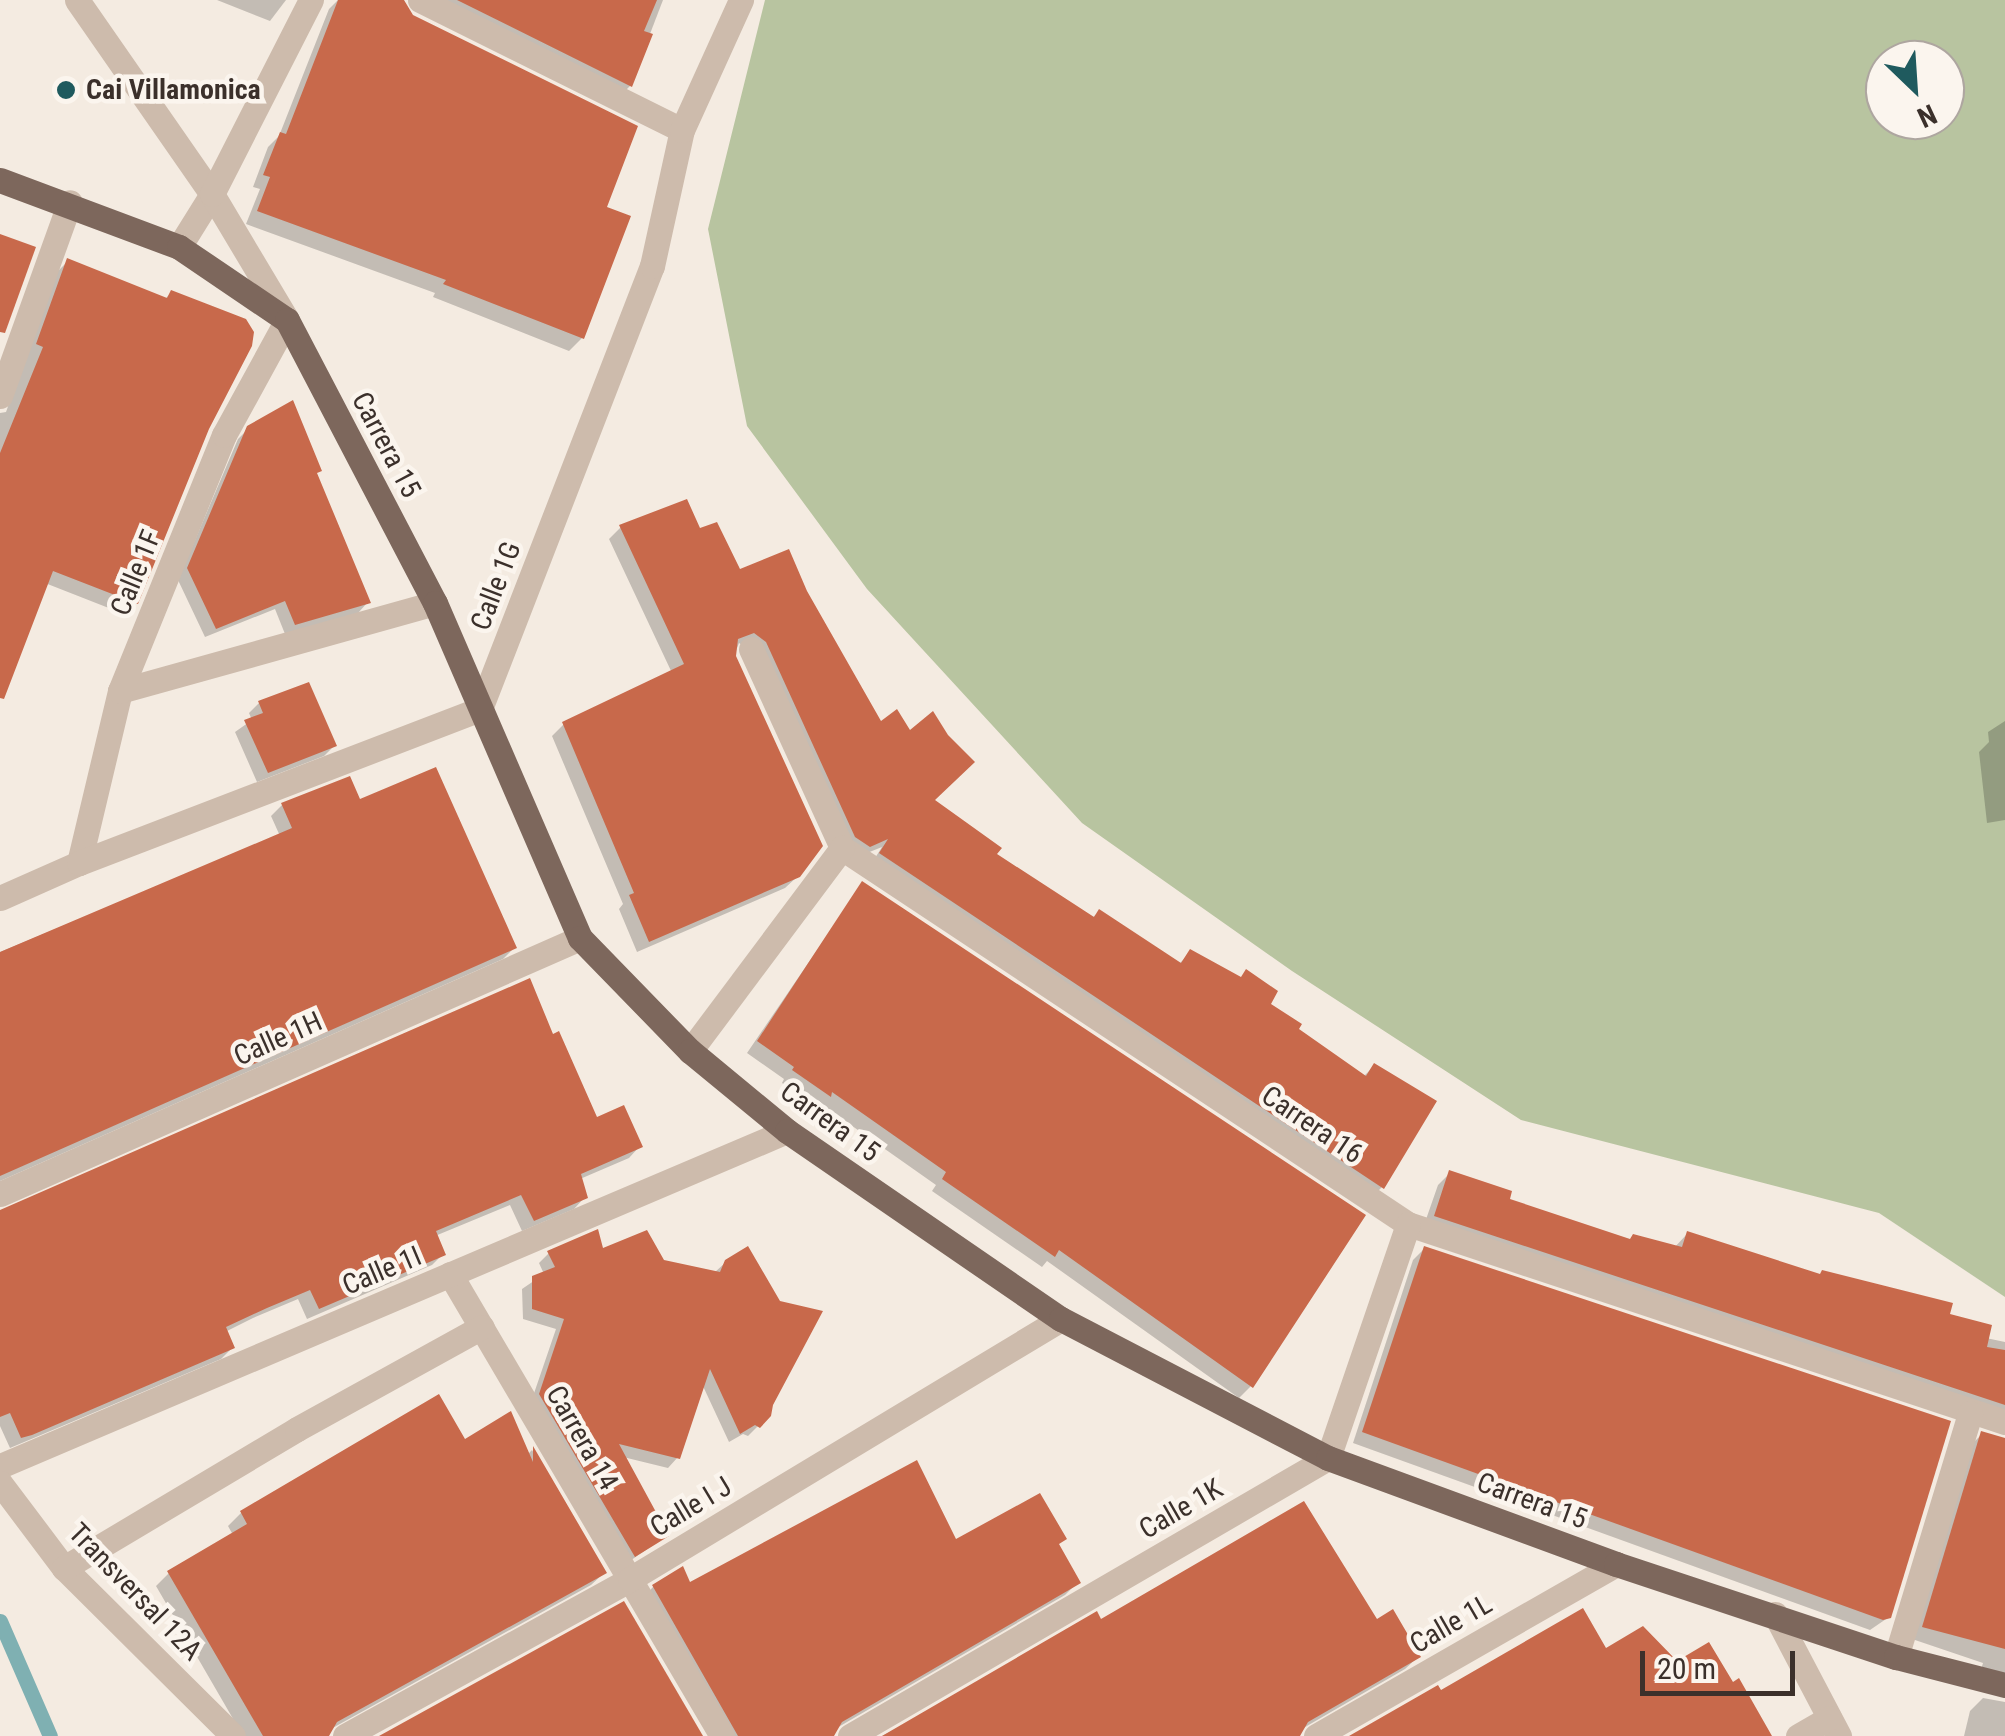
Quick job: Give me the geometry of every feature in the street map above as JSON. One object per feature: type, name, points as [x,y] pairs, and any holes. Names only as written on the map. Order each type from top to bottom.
[{"type":"main road","name":"Carrera 15","points":[[0,180],[70,202],[179,247],[287,320],[435,604],[580,938],[690,1051],[787,1131],[1060,1319],[1328,1458],[1616,1564],[1896,1657],[2005,1685]]},
{"type":"street","points":[[77,0],[212,194],[287,320]]},
{"type":"street","points":[[179,247],[212,194],[311,0]]},
{"type":"street","name":"Calle 1G","points":[[480,708],[652,266],[682,130],[741,0]]},
{"type":"street","points":[[423,1],[682,130]]},
{"type":"street","points":[[0,396],[70,202]]},
{"type":"street","name":"Calle 1F","points":[[80,862],[120,691],[224,436],[287,320]]},
{"type":"street","points":[[120,691],[435,604]]},
{"type":"street","points":[[690,1051],[842,848],[751,649]]},
{"type":"street","points":[[0,898],[80,862],[480,708]]},
{"type":"street","name":"Carrera 16","points":[[842,848],[1408,1224],[2005,1422]]},
{"type":"street","name":"Calle 1H","points":[[0,1194],[580,938]]},
{"type":"street","name":"Calle 1I","points":[[0,1466],[787,1131]]},
{"type":"street","points":[[1328,1458],[1408,1224]]},
{"type":"street","name":"Carrera 14","points":[[450,1274],[722,1736]]},
{"type":"street","name":"Calle I J","points":[[345,1736],[630,1579],[1060,1319]]},
{"type":"street","points":[[64,1568],[297,1428],[482,1327]]},
{"type":"street","points":[[1896,1657],[1970,1413]]},
{"type":"street","name":"Calle 1K","points":[[850,1736],[1328,1458]]},
{"type":"street","name":"Transversal 12A","points":[[0,1483],[64,1568],[233,1736]]},
{"type":"street","name":"Calle 1L","points":[[1316,1736],[1616,1564]]},
{"type":"street","points":[[1775,1614],[1834,1727],[1798,1736]]},
{"type":"green space","points":[[765,0],[2005,0],[2005,1297],[1879,1213],[1521,1120],[1292,971],[1082,823],[867,589],[747,426],[708,229]]},
{"type":"building","points":[[338,0],[404,0],[413,15],[638,126],[607,207],[631,216],[584,339],[443,284],[446,280],[257,211],[270,177],[263,175],[280,132],[286,134]]},
{"type":"building","points":[[457,0],[657,0],[644,31],[653,34],[632,87]]},
{"type":"building","points":[[0,234],[36,247],[5,333],[0,332]]},
{"type":"building","points":[[67,258],[167,298],[171,290],[246,319],[254,332],[252,346],[209,429],[138,604],[53,571],[4,699],[0,698],[0,453],[43,347],[36,344]]},
{"type":"building","points":[[293,400],[322,471],[317,473],[371,603],[295,625],[285,601],[216,629],[187,568],[247,426]]},
{"type":"building","points":[[687,499],[700,528],[717,522],[740,569],[789,549],[807,591],[881,721],[897,709],[910,730],[933,711],[948,735],[975,762],[935,800],[1002,848],[997,854],[1094,917],[1099,909],[1181,963],[1190,949],[1241,977],[1246,969],[1278,991],[1271,1004],[1302,1024],[1299,1029],[1366,1076],[1374,1063],[1437,1101],[1384,1189],[879,853],[888,839],[870,847],[855,837],[766,642],[754,633],[738,639],[736,656],[823,846],[800,877],[649,942],[629,895],[634,893],[562,722],[684,664],[619,525]]},
{"type":"building","points":[[309,682],[337,746],[268,773],[244,720],[263,713],[258,701]]},
{"type":"building","points":[[436,767],[517,948],[0,1176],[0,952],[292,828],[281,803],[350,776],[360,799]]},
{"type":"building","points":[[862,881],[1366,1215],[1253,1388],[1059,1250],[1055,1257],[942,1179],[946,1172],[832,1092],[831,1097],[792,1070],[794,1067],[757,1041]]},
{"type":"building","points":[[530,978],[553,1034],[559,1031],[597,1117],[624,1105],[643,1147],[581,1174],[588,1198],[534,1221],[521,1195],[436,1231],[446,1255],[319,1309],[310,1290],[267,1308],[226,1327],[235,1348],[32,1435],[21,1438],[10,1413],[0,1417],[0,1210]]},
{"type":"building","points":[[1449,1170],[1512,1191],[1510,1199],[1630,1239],[1633,1234],[1682,1247],[1687,1231],[1820,1274],[1822,1270],[1953,1303],[1950,1314],[1992,1325],[1987,1347],[2005,1350],[2005,1405],[1434,1216]]},
{"type":"building","points":[[598,1229],[603,1248],[647,1230],[664,1260],[720,1272],[725,1260],[748,1246],[780,1301],[823,1311],[773,1405],[771,1416],[760,1428],[755,1425],[740,1434],[710,1369],[680,1459],[619,1444],[669,1536],[635,1557],[539,1394],[564,1319],[532,1309],[532,1276],[555,1267],[547,1251]]},
{"type":"building","points":[[1424,1246],[1951,1421],[1891,1618],[1883,1620],[1362,1432]]},
{"type":"building","points":[[439,1394],[465,1439],[511,1411],[533,1462],[533,1446],[607,1573],[337,1722],[329,1736],[263,1736],[167,1571],[247,1524],[240,1511]]},
{"type":"building","points":[[1981,1431],[2005,1438],[2005,1649],[1922,1627]]},
{"type":"building","points":[[917,1460],[956,1539],[1040,1493],[1067,1539],[1059,1544],[1081,1583],[842,1722],[834,1736],[738,1736],[652,1585],[683,1566],[690,1582]]},
{"type":"building","points":[[1304,1501],[1377,1619],[1393,1609],[1421,1657],[1308,1722],[1300,1736],[882,1736],[1097,1611],[1101,1619]]},
{"type":"building","points":[[624,1601],[703,1736],[379,1736]]},
{"type":"building","points":[[1583,1608],[1606,1648],[1643,1626],[1677,1661],[1709,1642],[1733,1682],[1739,1678],[1772,1736],[1349,1736],[1438,1685],[1441,1690]]},
{"type":"waterway","points":[[0,1621],[50,1736]]},
{"type":"place","name":"Cai Villamonica","points":[[66,90]]}]
